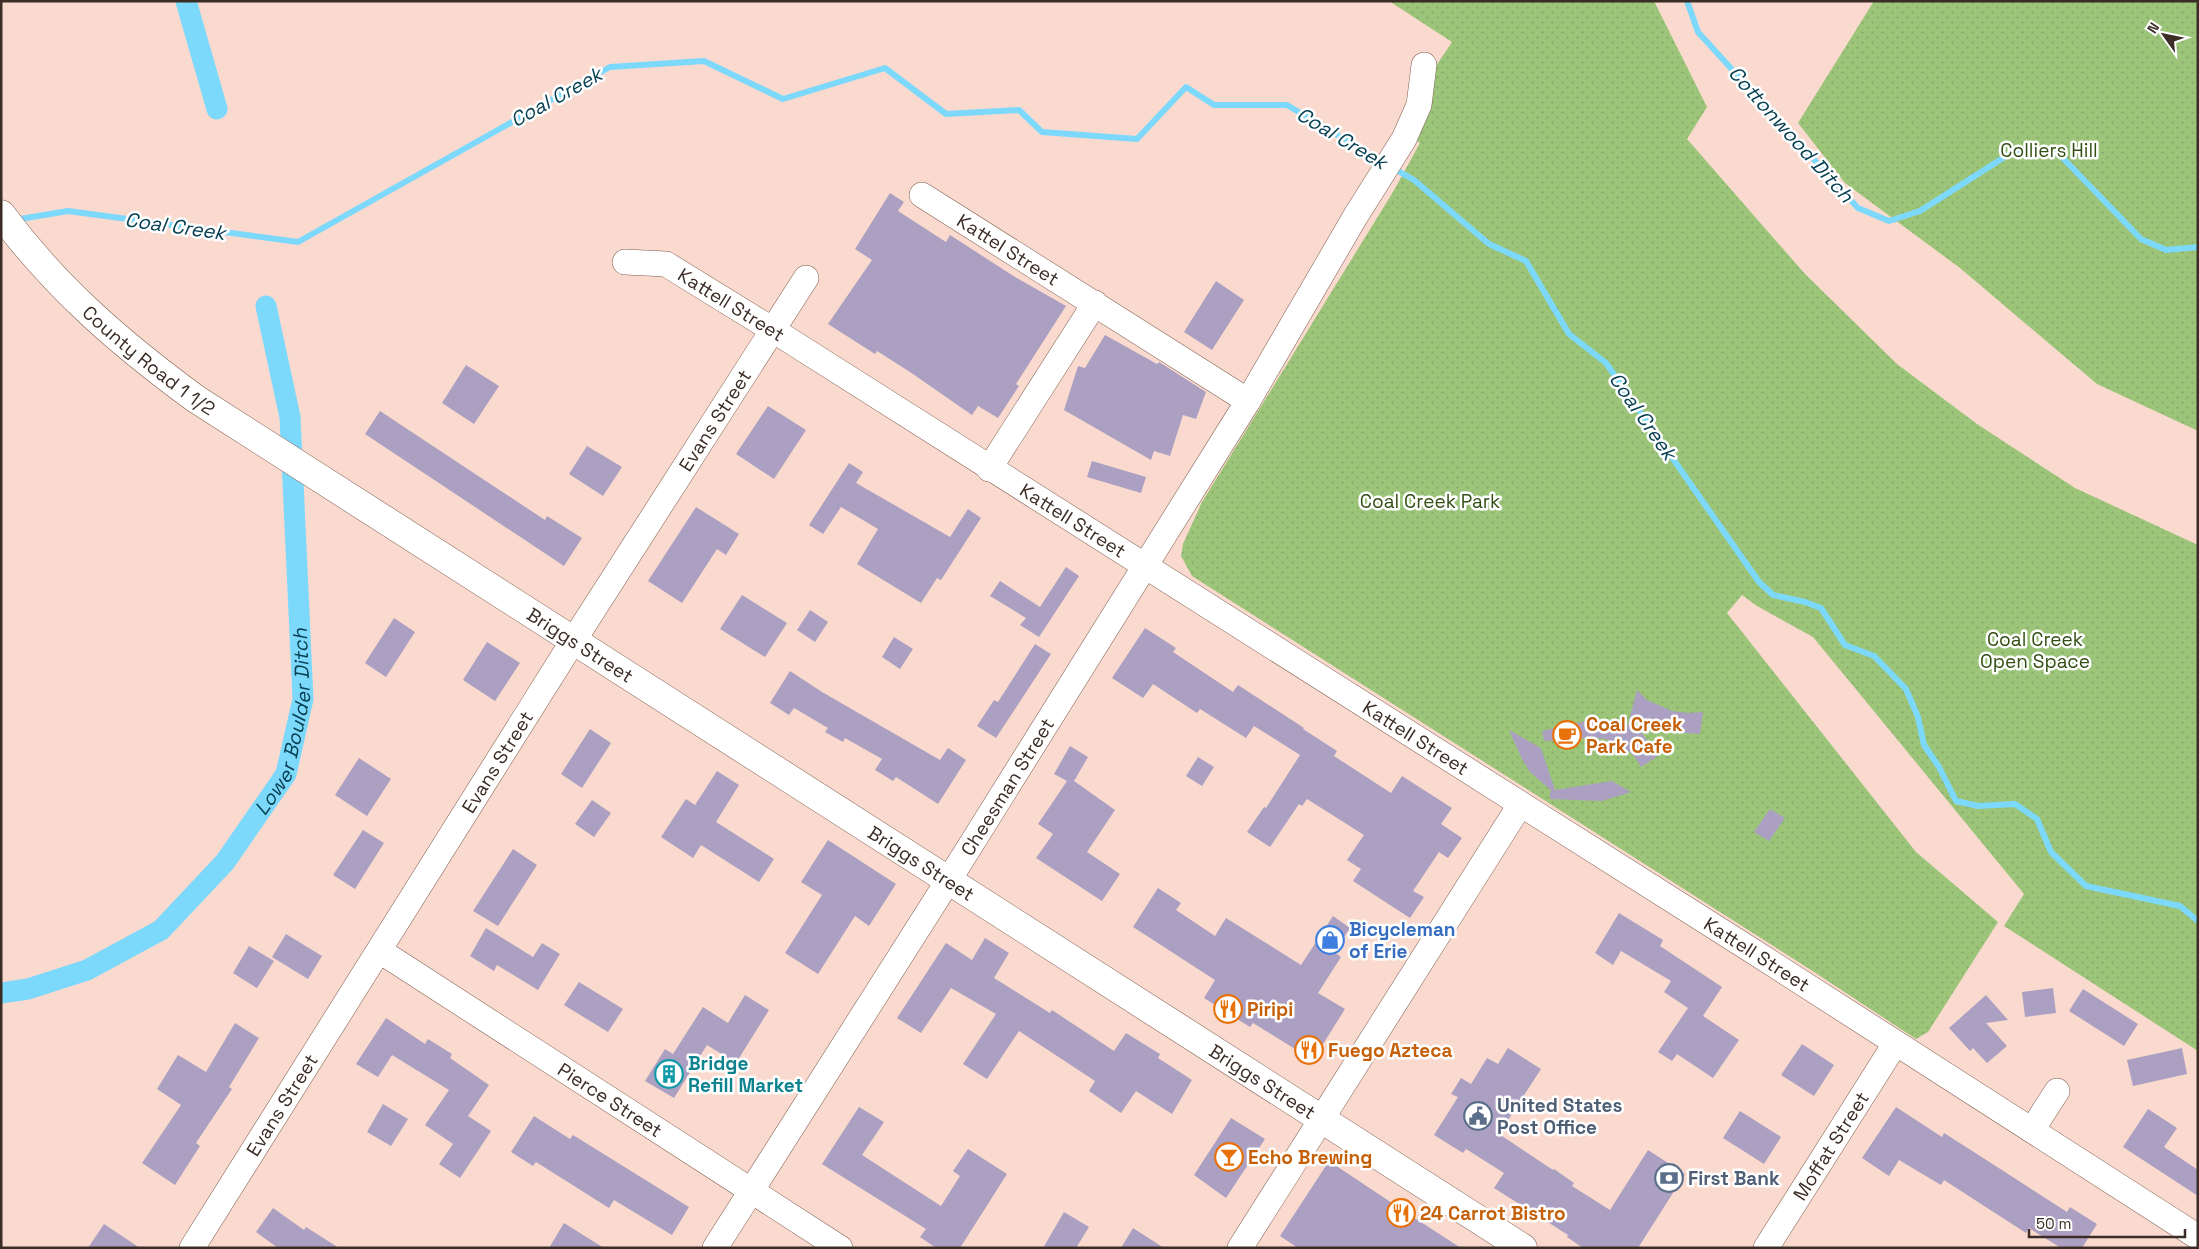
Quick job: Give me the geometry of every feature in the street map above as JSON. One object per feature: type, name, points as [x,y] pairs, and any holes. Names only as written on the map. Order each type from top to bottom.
[{"type":"street","name":"Cheesman Street","points":[[715,1248],[949,880],[1248,401],[1355,217],[1404,139],[1419,105],[1424,64]]},
{"type":"street","name":"Kattel Street","points":[[922,194],[1248,401]]},
{"type":"street","name":"County Road 1 1/2","points":[[1,214],[29,251],[58,283],[142,359],[196,399],[320,479]]},
{"type":"street","name":"Kattell Street","points":[[625,262],[666,264],[773,330],[2198,1237]]},
{"type":"street","name":"Evans Street","points":[[192,1248],[574,640],[806,278]]},
{"type":"street","points":[[989,469],[1095,303]]},
{"type":"street","name":"Briggs Street","points":[[320,479],[1523,1248]]},
{"type":"street","points":[[1240,1248],[1520,805]]},
{"type":"street","name":"Pierce Street","points":[[380,951],[840,1248]]},
{"type":"street","name":"Moffat Street","points":[[1766,1248],[1895,1044]]},
{"type":"street","points":[[2032,1130],[2057,1090]]},
{"type":"green space","points":[[1389,1],[1654,1],[1707,107],[1687,139],[1805,274],[1897,364],[1977,424],[2075,488],[2198,545],[2198,1051],[2004,926],[2024,894],[1813,637],[1757,606],[1742,595],[1727,613],[1916,852],[1998,922],[1928,1032],[1916,1039],[1811,970],[1192,576],[1181,556],[1183,544],[1202,502],[1393,192],[1420,143],[1395,127],[1452,42]]},
{"type":"green space","name":"Colliers Hill","points":[[1874,1],[2198,1],[2198,431],[2097,384],[1960,268],[1845,183],[1798,123]]},
{"type":"building","points":[[890,193],[904,202],[898,211],[946,242],[950,235],[1015,277],[1066,306],[1016,384],[1019,386],[998,418],[978,406],[972,415],[877,351],[875,354],[828,324],[872,260],[855,249]]},
{"type":"building","points":[[1216,281],[1244,300],[1212,350],[1184,332]]},
{"type":"building","points":[[1105,335],[1157,364],[1159,362],[1206,392],[1196,419],[1183,415],[1170,456],[1154,451],[1151,460],[1064,410],[1078,366],[1085,368]]},
{"type":"building","points":[[466,365],[499,386],[474,424],[442,403]]},
{"type":"building","points":[[768,406],[806,430],[774,479],[736,454]]},
{"type":"building","points":[[380,411],[545,520],[547,516],[582,538],[564,566],[365,434]]},
{"type":"building","points":[[587,446],[622,467],[603,496],[569,474]]},
{"type":"building","points":[[1092,461],[1146,477],[1141,493],[1087,477]]},
{"type":"building","points":[[849,463],[863,472],[856,483],[950,537],[968,509],[981,518],[941,580],[937,578],[921,603],[857,564],[878,529],[841,507],[823,534],[809,525]]},
{"type":"building","points":[[696,507],[739,534],[726,555],[717,549],[682,603],[648,581]]},
{"type":"building","points":[[1066,567],[1079,576],[1039,637],[1020,625],[1026,618],[990,596],[1000,581],[1040,607]]},
{"type":"building","points":[[742,595],[787,623],[765,657],[720,629]]},
{"type":"building","points":[[810,610],[828,622],[815,642],[797,630]]},
{"type":"building","points":[[394,618],[415,632],[386,677],[365,663]]},
{"type":"building","points":[[1145,628],[1176,648],[1173,652],[1233,692],[1238,685],[1304,728],[1337,751],[1334,756],[1391,793],[1402,776],[1452,808],[1441,824],[1462,838],[1448,858],[1439,852],[1413,891],[1424,897],[1410,918],[1353,881],[1361,869],[1347,860],[1364,835],[1307,799],[1302,806],[1299,804],[1270,847],[1247,832],[1264,807],[1266,808],[1300,755],[1254,726],[1246,738],[1200,709],[1197,713],[1153,684],[1143,698],[1112,678]]},
{"type":"building","points":[[894,637],[913,649],[900,669],[882,657]]},
{"type":"building","points":[[487,642],[520,663],[495,701],[463,680]]},
{"type":"building","points":[[1035,644],[1051,654],[996,738],[977,726],[994,700],[998,702]]},
{"type":"building","points":[[790,671],[822,692],[940,760],[948,748],[966,760],[938,804],[896,777],[893,781],[875,770],[882,759],[845,738],[843,742],[825,732],[828,728],[794,708],[789,715],[770,703]]},
{"type":"building","points":[[1637,690],[1647,700],[1672,711],[1703,712],[1700,734],[1683,733],[1634,722],[1658,756],[1641,767],[1634,756],[1622,746],[1605,739],[1588,738],[1544,741],[1542,731],[1586,721],[1609,723],[1627,728]]},
{"type":"building","points":[[590,729],[611,743],[582,788],[561,774]]},
{"type":"building","points":[[1509,730],[1541,748],[1555,790],[1612,781],[1631,792],[1602,801],[1550,799],[1550,791],[1552,791],[1530,772]]},
{"type":"building","points":[[1070,746],[1088,757],[1074,781],[1115,810],[1087,852],[1120,874],[1102,901],[1036,858],[1053,834],[1038,824],[1067,781],[1054,774]]},
{"type":"building","points":[[1198,757],[1214,767],[1202,786],[1186,776]]},
{"type":"building","points":[[359,758],[391,779],[367,816],[335,795]]},
{"type":"building","points":[[717,771],[739,785],[716,822],[774,859],[759,882],[701,845],[693,858],[661,837],[686,799],[695,805]]},
{"type":"building","points":[[592,800],[611,813],[594,837],[575,824]]},
{"type":"building","points":[[1770,809],[1785,818],[1769,841],[1754,832]]},
{"type":"building","points":[[363,830],[384,843],[355,889],[333,875]]},
{"type":"building","points":[[828,840],[896,884],[869,926],[855,916],[818,974],[785,953],[822,895],[801,882]]},
{"type":"building","points":[[513,849],[537,865],[498,926],[473,911]]},
{"type":"building","points":[[1158,888],[1181,903],[1176,910],[1215,936],[1226,918],[1301,965],[1333,916],[1350,928],[1334,952],[1341,957],[1318,993],[1345,1009],[1313,1060],[1253,1023],[1250,1027],[1204,998],[1215,980],[1133,927]]},
{"type":"building","points":[[1619,913],[1663,940],[1660,946],[1722,987],[1703,1016],[1739,1040],[1713,1078],[1677,1054],[1672,1061],[1658,1052],[1688,1008],[1664,992],[1671,981],[1621,951],[1613,965],[1595,953]]},
{"type":"building","points":[[486,928],[533,957],[542,943],[560,954],[538,990],[497,965],[494,971],[470,956]]},
{"type":"building","points":[[286,934],[322,956],[308,979],[272,957]]},
{"type":"building","points":[[985,938],[1009,953],[994,978],[1050,1013],[1052,1010],[1114,1051],[1126,1033],[1160,1054],[1158,1058],[1192,1080],[1172,1114],[1136,1091],[1121,1113],[1089,1091],[1095,1081],[1019,1031],[987,1079],[963,1064],[996,1014],[951,988],[921,1033],[897,1018],[946,943],[972,960]]},
{"type":"building","points":[[249,946],[274,961],[257,988],[233,973]]},
{"type":"building","points":[[579,982],[623,1009],[608,1032],[564,1005]]},
{"type":"building","points":[[2053,988],[2056,1013],[2025,1017],[2022,992]]},
{"type":"building","points":[[2083,989],[2138,1024],[2124,1046],[2069,1011]]},
{"type":"building","points":[[745,995],[769,1010],[736,1063],[707,1045],[674,1098],[645,1081],[665,1049],[673,1054],[703,1007],[728,1023]]},
{"type":"building","points":[[1986,995],[2008,1020],[1986,1023],[2007,1046],[1987,1063],[1973,1048],[1970,1051],[1949,1028]]},
{"type":"building","points":[[386,1018],[425,1044],[428,1039],[452,1054],[450,1058],[489,1085],[468,1116],[491,1131],[460,1178],[439,1164],[453,1144],[425,1125],[449,1090],[392,1055],[378,1077],[356,1064]]},
{"type":"building","points":[[235,1023],[259,1038],[229,1087],[232,1089],[196,1143],[200,1146],[175,1185],[142,1163],[181,1105],[157,1089],[178,1055],[206,1072]]},
{"type":"building","points":[[1802,1044],[1834,1065],[1814,1096],[1781,1075]]},
{"type":"building","points":[[1508,1048],[1541,1069],[1499,1134],[1574,1183],[1572,1186],[1610,1210],[1648,1150],[1685,1174],[1638,1248],[1583,1248],[1567,1237],[1568,1235],[1494,1188],[1504,1173],[1466,1149],[1463,1153],[1434,1135],[1458,1097],[1451,1094],[1461,1078],[1471,1084],[1487,1058],[1498,1064]]},
{"type":"building","points":[[2182,1048],[2187,1074],[2133,1086],[2127,1060]]},
{"type":"building","points":[[383,1104],[408,1119],[391,1146],[367,1132]]},
{"type":"building","points":[[859,1107],[884,1122],[862,1155],[941,1206],[960,1176],[953,1171],[968,1149],[1007,1174],[960,1248],[936,1248],[920,1237],[926,1229],[822,1164]]},
{"type":"building","points":[[1896,1107],[1942,1137],[1944,1133],[2067,1212],[2070,1207],[2097,1224],[2082,1248],[2061,1248],[2029,1228],[2026,1233],[1944,1180],[1941,1185],[1899,1160],[1889,1176],[1862,1158]]},
{"type":"building","points":[[2148,1109],[2177,1128],[2164,1147],[2198,1170],[2198,1196],[2123,1147]]},
{"type":"building","points":[[1740,1111],[1781,1137],[1764,1164],[1723,1138]]},
{"type":"building","points":[[534,1116],[570,1139],[573,1135],[689,1207],[672,1235],[614,1200],[609,1208],[536,1162],[533,1166],[511,1152]]},
{"type":"building","name":"Echo Brewing","points":[[1231,1118],[1265,1139],[1226,1198],[1194,1175]]},
{"type":"building","points":[[1329,1161],[1461,1248],[1298,1248],[1280,1236]]},
{"type":"building","points":[[273,1208],[304,1230],[306,1227],[339,1248],[278,1248],[256,1232]]},
{"type":"building","points":[[1064,1212],[1089,1227],[1076,1248],[1043,1248]]},
{"type":"building","points":[[564,1223],[604,1248],[549,1248]]},
{"type":"building","points":[[104,1224],[140,1248],[88,1248]]},
{"type":"building","points":[[1133,1228],[1164,1248],[1121,1248]]},
{"type":"waterway","name":"Lower Boulder Ditch","points":[[186,1],[217,109]]},
{"type":"waterway","name":"Cottonwood Ditch","points":[[1687,1],[1698,32],[1858,208],[1889,221],[1920,211],[2014,151],[2058,153],[2141,239],[2166,250],[2198,247]]},
{"type":"waterway","name":"Coal Creek","points":[[14,220],[68,211],[298,242],[610,67],[704,61],[783,99],[885,68],[946,114],[1019,110],[1042,132],[1137,139],[1186,87],[1214,105],[1287,105],[1383,162]]},
{"type":"waterway","name":"Coal Creek","points":[[1391,167],[1414,180],[1489,244],[1526,261],[1569,334],[1606,363],[1759,582],[1773,595],[1805,602],[1821,608],[1845,645],[1874,656],[1906,689],[1918,717],[1924,745],[1939,767],[1956,801],[1978,806],[2015,804],[2037,819],[2051,852],[2086,886],[2180,906],[2198,921]]},
{"type":"waterway","name":"Lower Boulder Ditch","points":[[1,993],[28,989],[87,970],[161,930],[225,862],[286,774],[303,699],[290,417],[266,306]]},
{"type":"place","name":"Coal Creek Park Cafe","points":[[1567,735]]},
{"type":"place","name":"Bicycleman of Erie","points":[[1330,940]]},
{"type":"place","name":"Piripi","points":[[1228,1009]]},
{"type":"place","name":"Fuego Azteca","points":[[1309,1050]]},
{"type":"place","name":"Bridge Refill Market","points":[[669,1074]]},
{"type":"place","name":"United States Post Office","points":[[1478,1116]]},
{"type":"place","name":"Echo Brewing","points":[[1229,1157]]},
{"type":"place","name":"First Bank","points":[[1669,1178]]},
{"type":"place","name":"24 Carrot Bistro","points":[[1401,1213]]},
{"type":"park label","name":"Coal Creek Park","points":[[1430,501]]},
{"type":"park label","name":"Coal Creek Open Space","points":[[2035,650]]}]
